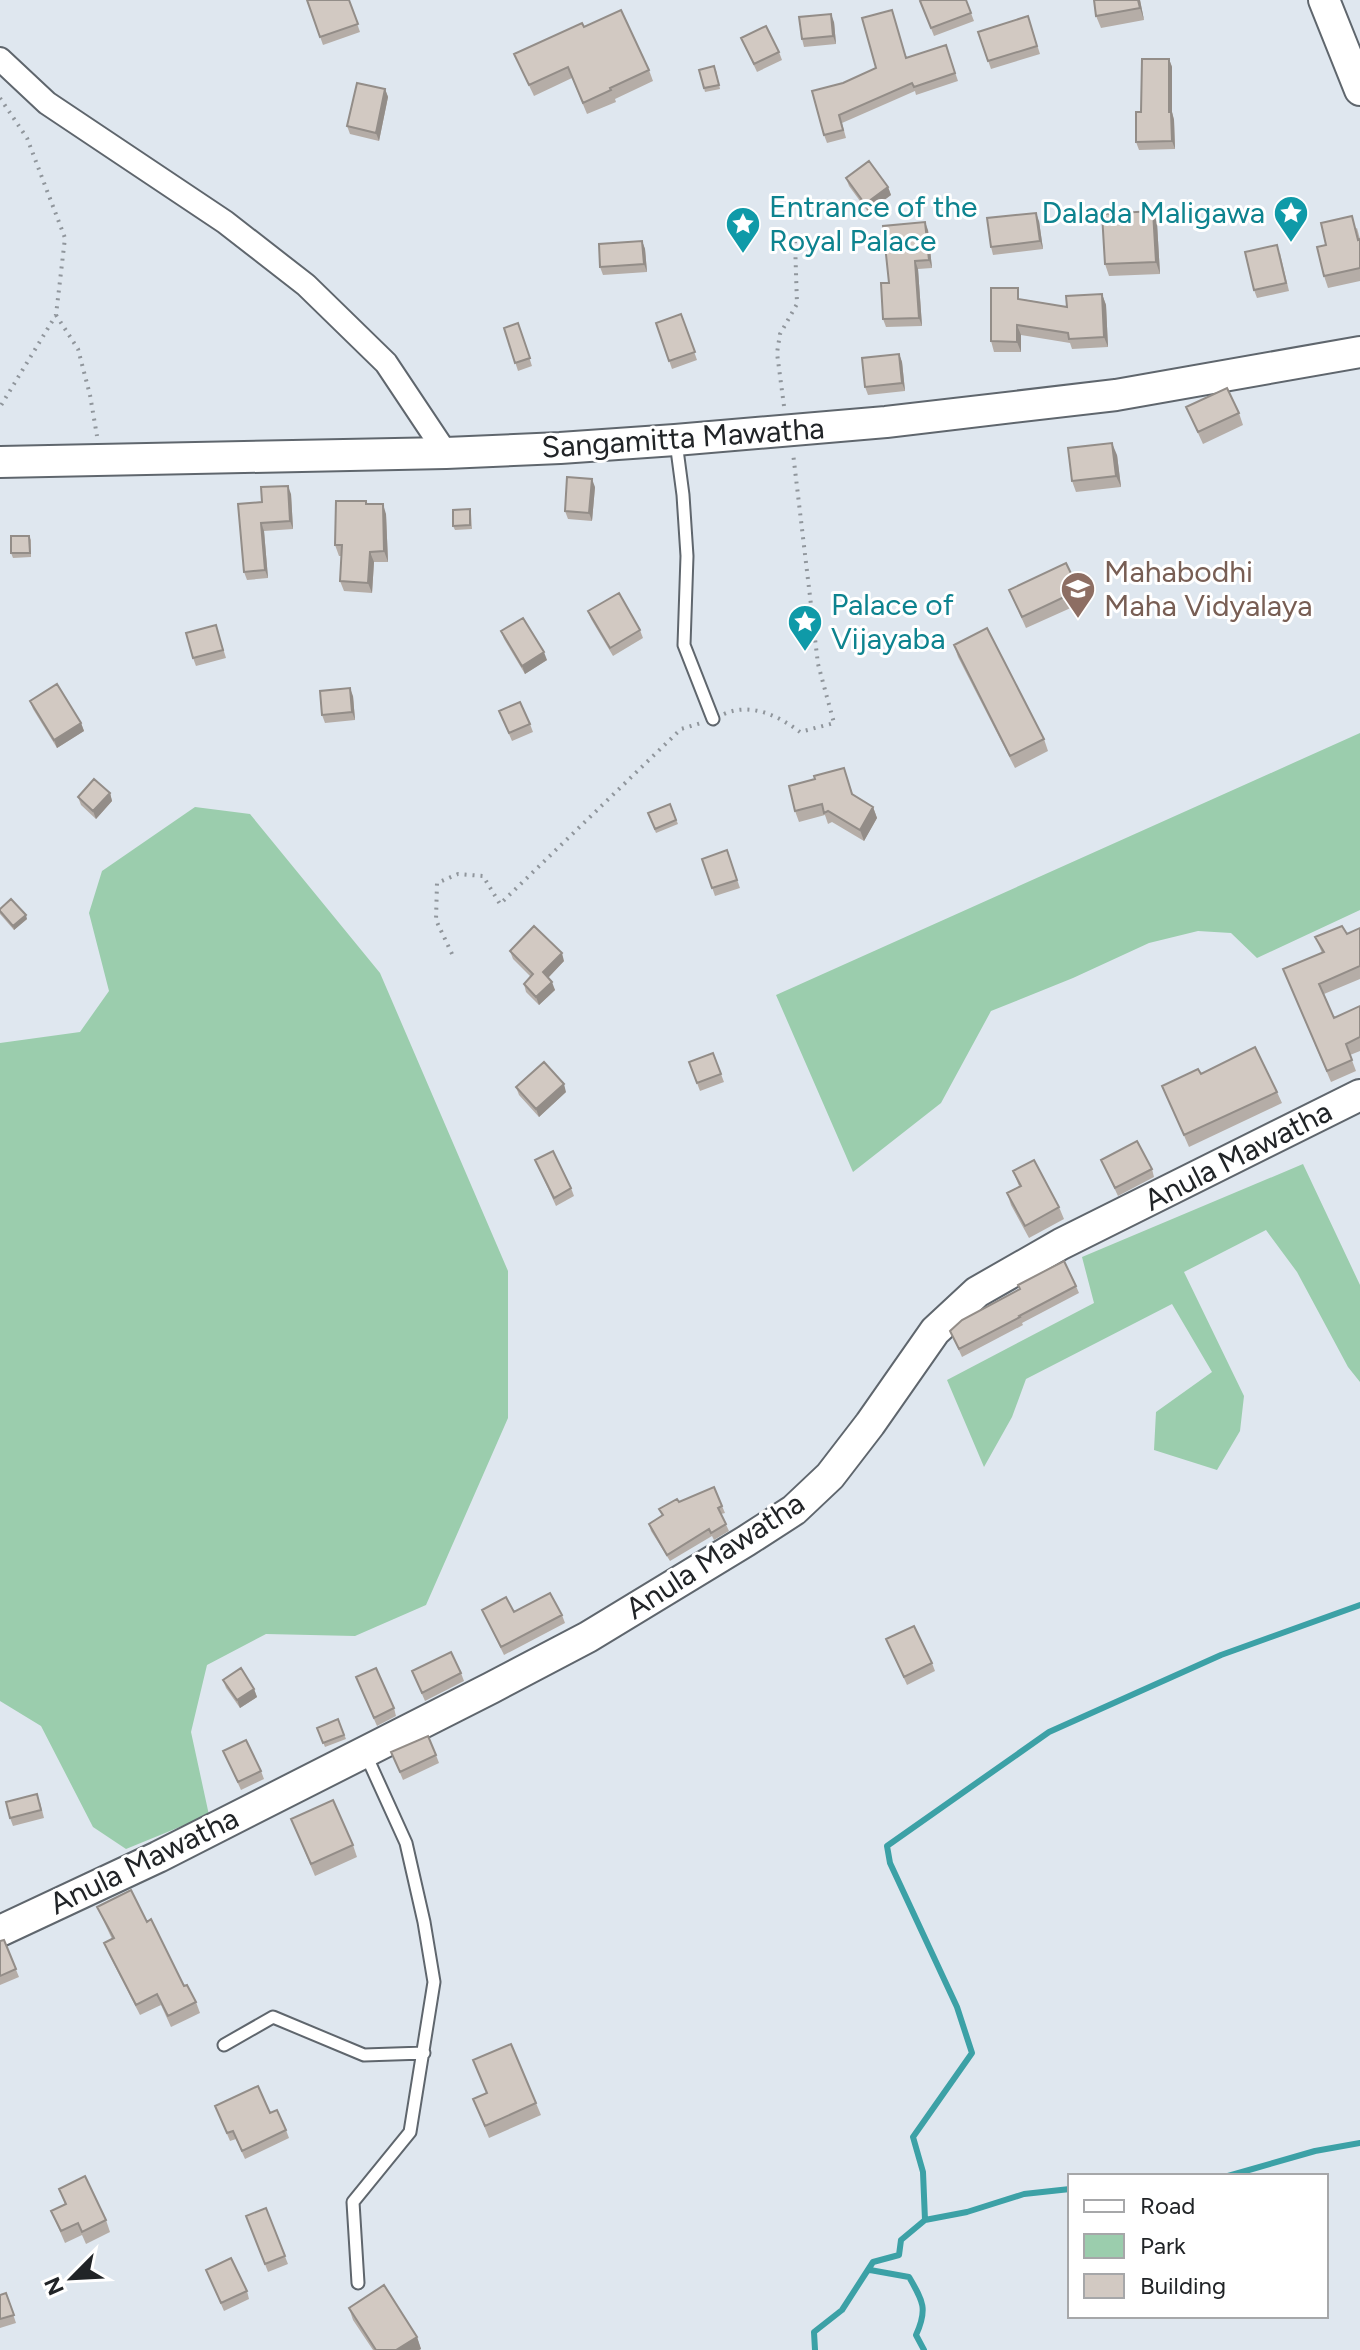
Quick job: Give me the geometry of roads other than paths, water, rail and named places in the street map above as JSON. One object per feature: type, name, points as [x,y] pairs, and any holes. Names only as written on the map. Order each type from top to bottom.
[{"type":"main road","points":[[1324,0],[1360,90]]},
{"type":"main road","name":"Sangamitta Mawatha","points":[[0,462],[446,453],[675,440],[886,422],[1116,395],[1360,352]]},
{"type":"main road","name":"Anula Mawatha","points":[[0,1931],[158,1857],[491,1688],[577,1643],[746,1541],[794,1510],[840,1464],[935,1331],[977,1292],[1061,1244],[1360,1095]]},
{"type":"street","points":[[0,59],[47,103],[225,222],[306,285],[386,363],[446,453]]},
{"type":"lane","points":[[675,440],[687,556],[684,645],[713,719]]},
{"type":"lane","points":[[358,2283],[353,2202],[410,2132],[434,1982],[406,1843],[364,1751]]},
{"type":"lane","points":[[224,2045],[273,2017],[364,2055],[424,2053]]},
{"type":"waterway","points":[[815,2350],[814,2332],[842,2310],[873,2262],[899,2255],[901,2240],[925,2220],[923,2172],[913,2137],[972,2053],[957,2007],[890,1863],[887,1846],[1049,1732],[1221,1655],[1360,1605]]},
{"type":"waterway","points":[[1235,2174],[1315,2151],[1360,2143]]},
{"type":"waterway","points":[[925,2220],[967,2212],[1024,2194],[1068,2189]]},
{"type":"waterway","points":[[870,2270],[909,2277],[922,2305],[922,2318],[916,2335],[924,2350]]},
{"type":"place","name":"Dalada Maligawa","points":[[1291,244]]},
{"type":"place","name":"Entrance of the Royal Palace","points":[[743,255]]},
{"type":"place","name":"Mahabodhi Maha Vidyalaya","points":[[1078,620]]},
{"type":"place","name":"Palace of Vijayaba","points":[[805,653]]}]
